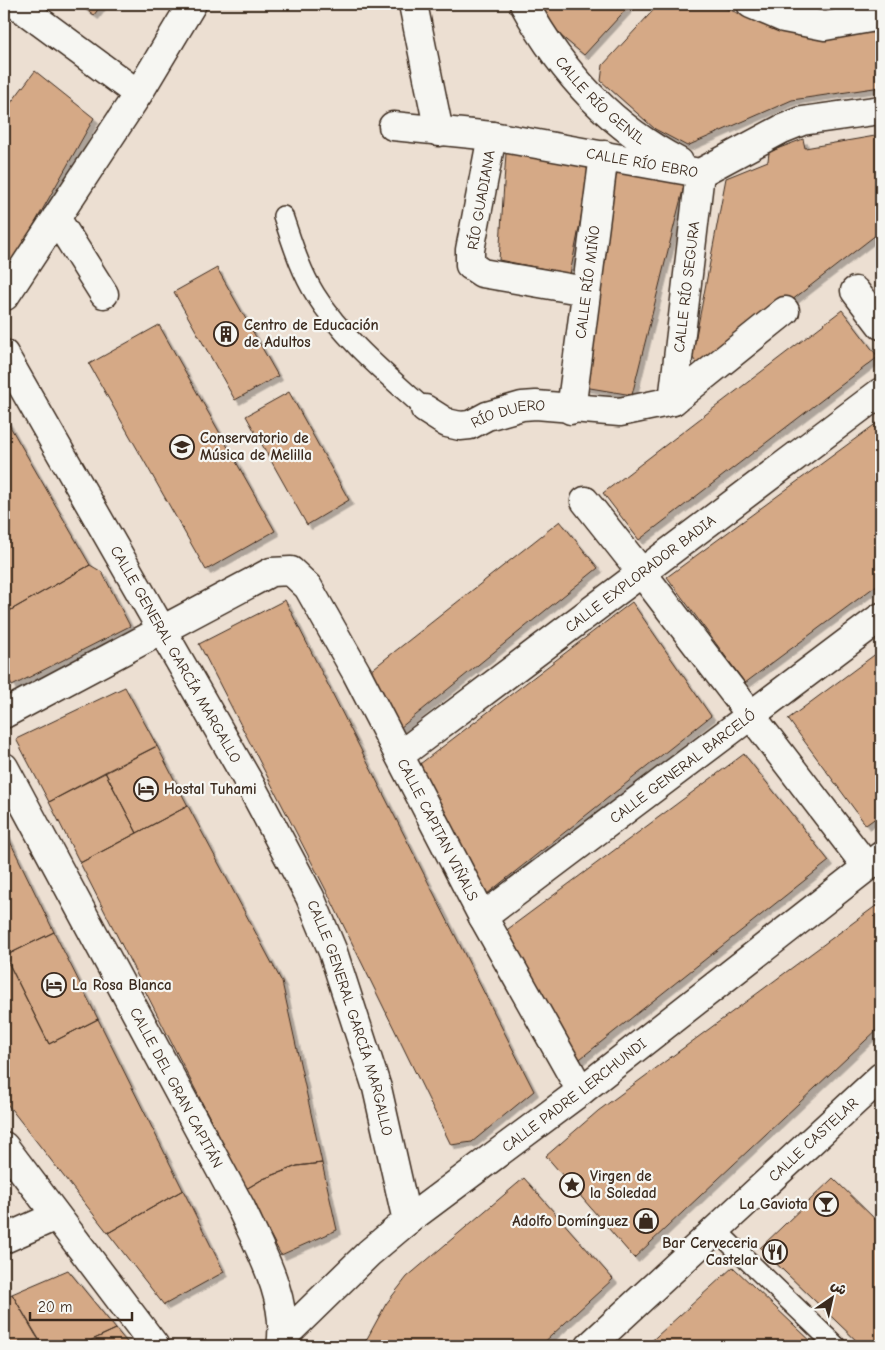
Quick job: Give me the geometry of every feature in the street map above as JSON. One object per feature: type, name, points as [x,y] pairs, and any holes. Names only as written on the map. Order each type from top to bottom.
[{"type":"street","points":[[16,4],[138,94]]},
{"type":"street","points":[[4,296],[138,94],[192,4]]},
{"type":"street","points":[[413,4],[439,132]]},
{"type":"street","name":"CALLE RÍO GENIL","points":[[524,4],[554,53],[601,107],[631,133],[665,155],[700,174]]},
{"type":"street","points":[[751,4],[784,18],[825,26],[881,16]]},
{"type":"street","name":"CALLE RÍO EBRO","points":[[393,126],[492,136],[700,174],[782,128],[802,121],[881,110]]},
{"type":"street","name":"RÍO GUADIANA","points":[[492,136],[470,250],[470,265],[482,273],[586,291]]},
{"type":"street","name":"CALLE RÍO MIÑO","points":[[571,410],[604,155]]},
{"type":"street","name":"CALLE RÍO SEGURA","points":[[673,401],[700,174]]},
{"type":"street","points":[[56,218],[104,294]]},
{"type":"street","points":[[856,291],[881,325]]},
{"type":"street","points":[[673,401],[785,311]]},
{"type":"street","name":"CALLE GENERAL GARCÍA MARGALLO","points":[[4,354],[272,824],[310,897],[333,952],[377,1088],[407,1222]]},
{"type":"street","name":"CALLE EXPLORADOR BADIA","points":[[400,755],[881,392]]},
{"type":"street","name":"RÍO DUERO","points":[[426,409],[447,423],[460,426],[470,425],[487,416],[522,406],[536,405],[571,410],[620,412],[673,401]]},
{"type":"street","points":[[585,502],[642,573],[751,716],[874,862]]},
{"type":"street","name":"CALLE CAPITAN VIÑALS","points":[[161,630],[271,572],[292,571],[308,587],[400,755],[483,916],[581,1091]]},
{"type":"street","name":"CALLE GENERAL BARCELÓ","points":[[483,916],[881,617]]},
{"type":"street","points":[[4,714],[161,630]]},
{"type":"street","name":"CALLE DEL GRAN CAPITÁN","points":[[4,767],[241,1208],[264,1258],[277,1296],[282,1341]]},
{"type":"street","name":"CALLE PADRE LERCHUNDI","points":[[282,1341],[369,1253],[407,1222],[581,1091],[874,862]]},
{"type":"street","name":"CALLE CASTELAR","points":[[590,1346],[881,1077]]},
{"type":"street","points":[[4,1146],[154,1346]]},
{"type":"street","points":[[4,1239],[56,1216]]},
{"type":"lane","name":"RÍO DUERO","points":[[283,216],[296,254],[314,292],[335,323],[426,409]]},
{"type":"lane","points":[[716,1230],[836,1346]]},
{"type":"building","points":[[79,4],[102,4],[94,15]]},
{"type":"building","points":[[531,4],[631,4],[584,55],[543,21]]},
{"type":"building","points":[[659,4],[715,4],[763,23],[881,18],[881,87],[792,100],[687,146],[655,129],[601,81],[603,65]]},
{"type":"building","points":[[35,71],[94,118],[4,278],[4,112]]},
{"type":"building","points":[[881,135],[881,231],[702,370],[692,357],[726,178],[768,161],[769,152],[803,139],[805,148]]},
{"type":"building","points":[[506,153],[591,167],[570,274],[499,260]]},
{"type":"building","points":[[616,167],[685,182],[632,395],[578,386]]},
{"type":"building","name":"Centro de Educación de Adultos","points":[[217,268],[278,376],[235,400],[174,292]]},
{"type":"building","points":[[842,310],[878,357],[639,540],[603,493]]},
{"type":"building","name":"Conservatorio de Música de Melilla","points":[[159,325],[275,531],[206,570],[89,364]]},
{"type":"building","points":[[289,392],[349,500],[307,525],[246,416]]},
{"type":"building","points":[[4,416],[90,565],[4,614]]},
{"type":"building","points":[[881,420],[881,582],[745,683],[667,577]]},
{"type":"building","points":[[560,521],[598,568],[395,732],[365,675]]},
{"type":"building","points":[[90,565],[102,572],[130,626],[12,686],[4,670],[4,614]]},
{"type":"building","points":[[285,600],[534,1091],[472,1142],[451,1145],[329,896],[199,644]]},
{"type":"building","points":[[632,602],[711,716],[482,898],[416,767]]},
{"type":"building","points":[[881,650],[881,814],[866,825],[788,719]]},
{"type":"building","points":[[125,687],[157,746],[49,802],[16,739]]},
{"type":"building","name":"Hostal Tuhami","points":[[157,746],[188,806],[137,833],[105,772]]},
{"type":"building","points":[[744,754],[829,861],[571,1066],[504,932]]},
{"type":"building","points":[[105,772],[137,833],[80,863],[49,802]]},
{"type":"building","points":[[188,806],[282,982],[322,1163],[297,1166],[263,1179],[246,1189],[80,863]]},
{"type":"building","points":[[4,829],[54,932],[5,956],[49,1044],[98,1019],[183,1190],[108,1233],[4,1100]]},
{"type":"building","points":[[877,905],[881,911],[881,1026],[634,1258],[546,1156],[598,1111]]},
{"type":"building","points":[[54,932],[98,1019],[49,1044],[5,956]]},
{"type":"building","points":[[322,1163],[337,1230],[281,1255],[246,1189],[263,1179],[297,1166]]},
{"type":"building","points":[[524,1178],[613,1279],[540,1346],[363,1346],[386,1304],[407,1277]]},
{"type":"building","points":[[833,1178],[881,1225],[881,1338],[874,1346],[862,1346],[760,1248]]},
{"type":"building","points":[[183,1190],[224,1272],[164,1305],[108,1233]]},
{"type":"building","points":[[733,1267],[816,1346],[646,1346]]},
{"type":"building","points":[[68,1270],[116,1329],[79,1346],[43,1346],[12,1294]]},
{"type":"building","points":[[12,1294],[43,1346],[4,1346],[4,1298]]},
{"type":"building","points":[[116,1329],[130,1346],[79,1346]]},
{"type":"place","name":"Centro de Educación de Adultos","points":[[226,334]]},
{"type":"place","name":"Conservatorio de Música de Melilla","points":[[182,447]]},
{"type":"place","name":"Hostal Tuhami","points":[[146,789]]},
{"type":"place","name":"La Rosa Blanca","points":[[54,985]]},
{"type":"place","name":"Virgen de la Soledad","points":[[572,1185]]},
{"type":"place","name":"La Gaviota","points":[[826,1204]]},
{"type":"place","name":"Adolfo Domínguez","points":[[646,1221]]},
{"type":"place","name":"Bar Cerveceria Castelar","points":[[775,1252]]}]
